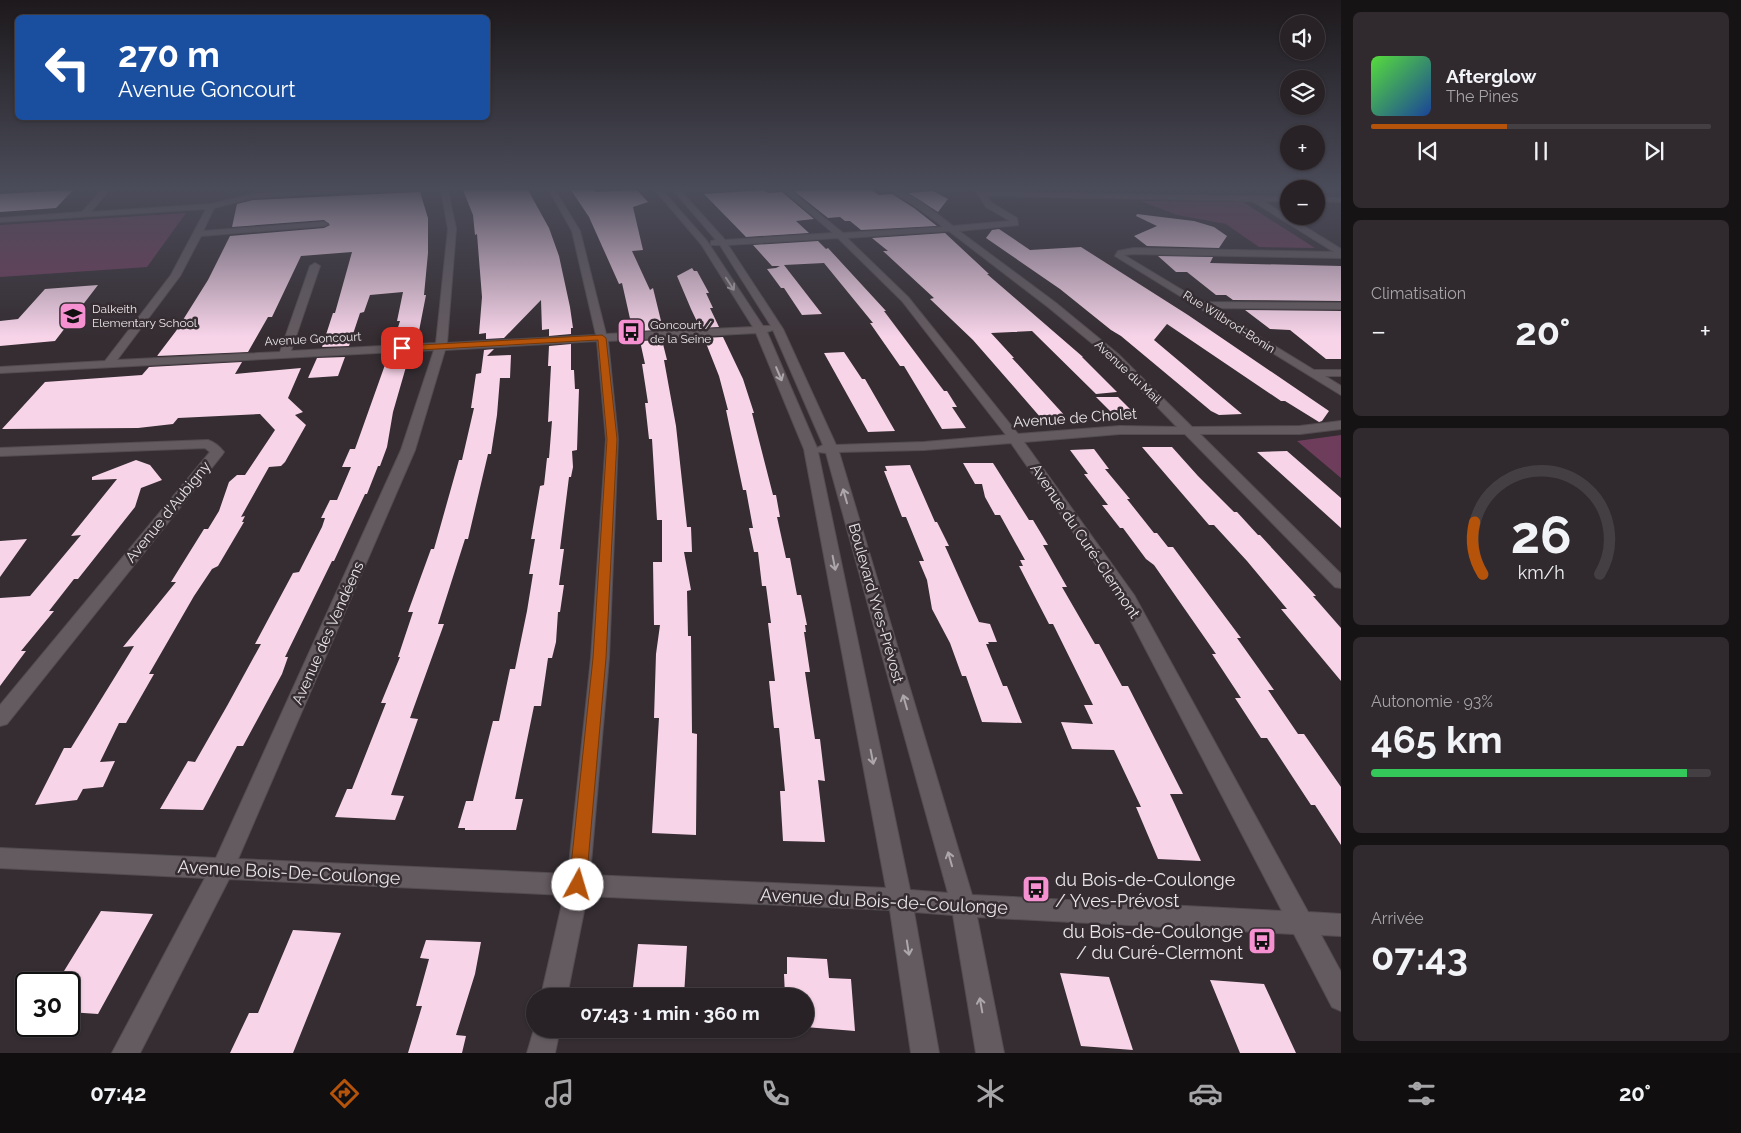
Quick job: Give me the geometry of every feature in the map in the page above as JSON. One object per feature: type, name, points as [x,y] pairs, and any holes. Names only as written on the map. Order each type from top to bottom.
[{"type":"street","points":[[109,364],[175,276],[195,239]]},
{"type":"street","name":"Avenue des Vendéens","points":[[126,1053],[222,869],[408,450],[441,346],[451,239]]},
{"type":"street","points":[[556,988],[578,885],[600,658],[612,439],[602,338],[578,239]]},
{"type":"street","name":"Boulevard Yves-Prévost","points":[[700,239],[760,329],[811,449],[900,900],[925,1053]]},
{"type":"street","name":"Boulevard Yves-Prévost","points":[[719,239],[778,329],[831,448],[963,905],[990,1053]]},
{"type":"street","points":[[704,244],[770,239]]},
{"type":"street","name":"Avenue du Curé-Clermont","points":[[844,239],[905,299],[1015,439],[1126,595],[1341,998]]},
{"type":"street","name":"Avenue du Mail","points":[[963,239],[1052,304],[1114,356],[1341,583]]},
{"type":"street","points":[[1318,239],[1341,254]]},
{"type":"street","name":"Rue Wilbrod-Bonin","points":[[1341,254],[1134,251],[1121,252],[1119,256],[1341,391]]},
{"type":"street","points":[[284,355],[315,266]]},
{"type":"street","points":[[1202,305],[1341,306]]},
{"type":"street","name":"Avenue Goncourt","points":[[0,370],[778,329]]},
{"type":"street","points":[[1311,373],[1341,373]]},
{"type":"street","name":"Avenue de Cholet","points":[[811,449],[924,446],[1120,430],[1264,431],[1300,430],[1341,425]]},
{"type":"street","name":"Avenue d'Aubigny","points":[[0,452],[208,444],[217,452],[0,719]]},
{"type":"street","name":"Avenue Bois-De-Coulonge","points":[[0,858],[578,885]]},
{"type":"street","name":"Avenue du Bois-de-Coulonge","points":[[578,885],[900,900],[1341,925]]},
{"type":"street","points":[[541,1053],[544,1038]]},
{"type":"shaded area","points":[[0,239],[167,239],[147,267],[0,277]]},
{"type":"shaded area","points":[[1248,239],[1301,239],[1315,248],[1259,247]]},
{"type":"shaded area","points":[[1341,435],[1341,478],[1297,441]]},
{"type":"building","points":[[228,239],[428,239],[424,295],[426,295],[418,336],[415,336],[413,342],[393,343],[400,321],[397,321],[403,292],[370,295],[364,312],[360,313],[349,346],[322,347],[333,313],[335,313],[352,252],[301,256],[272,317],[268,317],[248,352],[157,356],[176,331],[208,280]]},
{"type":"building","points":[[477,239],[553,239],[559,256],[570,307],[573,328],[571,328],[571,334],[549,336],[549,329],[542,330],[541,300],[504,338],[486,339],[486,333],[479,334],[482,297]]},
{"type":"building","points":[[599,239],[640,239],[643,250],[632,251],[650,290],[653,288],[662,325],[658,325],[659,330],[638,331],[636,323],[631,323],[622,283],[619,284]]},
{"type":"building","points":[[873,239],[952,239],[989,274],[987,274],[1083,357],[1117,392],[1096,394],[1032,331],[991,333],[1066,417],[1041,418],[973,340],[930,299],[934,298],[883,251],[888,251]]},
{"type":"building","points":[[988,239],[1014,239],[1030,250],[1081,247],[1188,315],[1329,411],[1322,421],[1319,422],[1285,401],[1281,401],[1167,324],[1154,340],[1242,414],[1219,415],[1211,411],[1121,336],[1060,289]]},
{"type":"building","points":[[1138,239],[1225,239],[1219,248],[1147,246]]},
{"type":"building","points":[[818,241],[826,249],[828,248],[886,311],[884,311],[944,391],[947,391],[957,407],[952,407],[966,428],[942,429],[904,366],[900,366],[870,323],[873,323],[824,263],[784,265],[822,314],[802,315],[784,288],[781,288],[767,269],[780,266],[772,266],[753,245]]},
{"type":"building","points":[[1158,256],[1213,257],[1210,263],[1341,266],[1341,301],[1233,300],[1226,295],[1216,295],[1187,272],[1176,272]]},
{"type":"building","points":[[692,268],[694,271],[697,271],[709,293],[706,293],[713,308],[710,308],[719,327],[700,328],[691,309],[677,276]]},
{"type":"building","points":[[98,285],[55,341],[0,346],[0,321],[18,319],[45,289]]},
{"type":"building","points":[[1245,310],[1341,311],[1341,359],[1326,359],[1290,330],[1270,329]]},
{"type":"building","points":[[723,337],[743,379],[754,413],[752,413],[773,495],[776,495],[780,517],[777,517],[786,558],[790,558],[797,595],[801,595],[807,625],[805,625],[806,632],[804,632],[810,672],[805,672],[815,739],[820,739],[825,781],[818,780],[825,842],[783,841],[780,791],[785,791],[779,728],[774,728],[769,681],[775,681],[766,586],[762,586],[758,552],[754,552],[749,528],[753,528],[746,490],[743,490],[726,410],[728,410],[719,376],[704,338]]},
{"type":"building","points":[[662,340],[667,360],[664,360],[676,426],[687,527],[691,527],[692,552],[684,552],[691,590],[687,591],[688,636],[691,636],[692,733],[697,734],[696,835],[652,833],[659,718],[654,718],[656,654],[660,625],[654,625],[653,562],[662,562],[662,520],[657,520],[652,439],[649,439],[645,403],[648,403],[642,364],[645,364],[640,341]]},
{"type":"building","points":[[571,344],[571,370],[574,370],[575,389],[579,389],[577,450],[572,451],[573,467],[571,477],[569,477],[560,549],[564,549],[559,585],[564,585],[560,612],[558,612],[556,642],[552,658],[548,658],[541,706],[534,706],[515,799],[523,799],[516,830],[465,830],[465,828],[458,828],[466,801],[473,801],[493,721],[499,721],[510,669],[515,669],[527,611],[533,574],[529,574],[535,539],[531,539],[540,486],[544,485],[547,458],[549,458],[552,421],[548,422],[551,366],[548,366],[549,346]]},
{"type":"building","points":[[494,349],[487,356],[511,355],[510,378],[500,378],[491,454],[488,454],[468,539],[465,539],[438,624],[444,624],[410,718],[418,719],[391,795],[404,796],[395,820],[335,817],[347,789],[352,789],[386,703],[381,703],[400,657],[398,657],[413,612],[408,612],[431,549],[434,549],[459,460],[462,460],[474,408],[471,408],[476,374],[481,373],[484,350]]},
{"type":"building","points":[[844,352],[862,379],[865,379],[895,431],[868,432],[824,353]]},
{"type":"building","points":[[410,353],[393,412],[387,447],[380,466],[378,466],[367,494],[365,494],[334,561],[332,561],[285,657],[288,657],[282,674],[243,746],[237,746],[203,810],[160,809],[188,761],[195,762],[261,644],[255,644],[293,573],[299,572],[322,527],[325,518],[321,518],[330,500],[337,500],[351,467],[342,467],[350,449],[355,449],[390,354]]},
{"type":"building","points":[[345,357],[338,376],[308,378],[317,358]]},
{"type":"building","points":[[242,362],[235,374],[301,368],[288,398],[303,412],[295,415],[306,425],[285,462],[281,466],[269,467],[241,517],[245,516],[242,522],[244,522],[218,566],[212,569],[194,596],[149,674],[154,674],[126,723],[119,723],[100,762],[115,761],[103,787],[83,789],[77,800],[35,805],[64,748],[71,748],[134,646],[123,647],[176,582],[171,582],[204,529],[208,529],[219,511],[229,482],[237,475],[245,475],[275,430],[260,414],[178,418],[173,424],[138,428],[2,429],[45,382],[142,375],[149,367]]},
{"type":"building","points":[[1096,397],[1118,397],[1136,415],[1114,415]]},
{"type":"building","points":[[1142,447],[1172,447],[1234,512],[1237,512],[1260,535],[1316,596],[1313,596],[1341,628],[1341,681],[1281,609],[1287,609],[1247,561],[1214,525],[1209,525]]},
{"type":"building","points":[[1094,449],[1109,469],[1105,469],[1130,499],[1127,499],[1154,533],[1157,533],[1168,547],[1173,547],[1241,638],[1237,638],[1274,690],[1268,690],[1298,734],[1304,734],[1341,787],[1341,845],[1315,805],[1311,805],[1267,738],[1261,738],[1235,698],[1241,698],[1212,654],[1216,654],[1154,565],[1146,559],[1123,528],[1120,528],[1102,505],[1108,505],[1084,474],[1088,474],[1070,450]]},
{"type":"building","points":[[1287,451],[1341,498],[1341,528],[1257,452]]},
{"type":"building","points":[[136,460],[150,465],[162,480],[141,488],[135,507],[78,579],[74,579],[49,611],[54,611],[21,651],[26,651],[0,686],[0,598],[30,596],[81,535],[71,536],[117,479],[92,480],[92,477]]},
{"type":"building","points":[[963,463],[993,463],[1029,520],[1033,520],[1048,545],[1043,545],[1067,587],[1062,587],[1095,644],[1099,644],[1122,686],[1128,686],[1183,794],[1170,794],[1201,861],[1158,859],[1136,807],[1141,807],[1114,750],[1072,749],[1061,722],[1093,724],[1084,705],[1093,705],[1053,624],[1049,624],[1019,566],[1023,566],[1020,560],[1025,560],[1000,515],[995,515],[985,497],[982,484],[975,484]]},
{"type":"building","points":[[910,465],[935,522],[937,522],[949,546],[945,546],[979,622],[990,624],[997,642],[988,642],[989,644],[986,644],[1003,686],[1007,686],[1022,723],[982,722],[966,676],[962,676],[950,643],[932,609],[927,580],[919,561],[924,561],[906,517],[902,517],[884,471],[887,471],[885,466]]},
{"type":"building","points":[[27,539],[0,577],[0,541]]},
{"type":"building","points":[[101,911],[153,914],[98,1014],[80,1013],[80,972],[63,972]]},
{"type":"building","points":[[293,930],[341,933],[293,1053],[230,1053],[249,1013],[258,1013]]},
{"type":"building","points":[[426,940],[481,942],[475,974],[456,1035],[466,1036],[462,1053],[408,1053],[422,1006],[416,1006],[429,959],[420,958]]},
{"type":"building","points":[[638,944],[687,946],[684,988],[633,988]]},
{"type":"building","points":[[787,957],[827,959],[829,978],[851,979],[855,1031],[814,1028],[814,988],[785,988],[784,974],[787,974]]},
{"type":"building","points":[[1060,973],[1109,977],[1133,1050],[1081,1046]]},
{"type":"building","points":[[1210,980],[1264,984],[1296,1053],[1240,1053]]},
{"type":"place","name":"Dalkeith Elementary School","points":[[73,316]]},
{"type":"place","name":"Goncourt / de la Seine","points":[[631,332]]},
{"type":"place","name":"du Bois-de-Coulonge / Yves-Prévost","points":[[1036,889]]},
{"type":"place","name":"du Bois-de-Coulonge / du Curé-Clermont","points":[[1262,941]]},
{"type":"route","points":[[402,348],[602,338],[612,439],[600,658],[578,885]]}]
